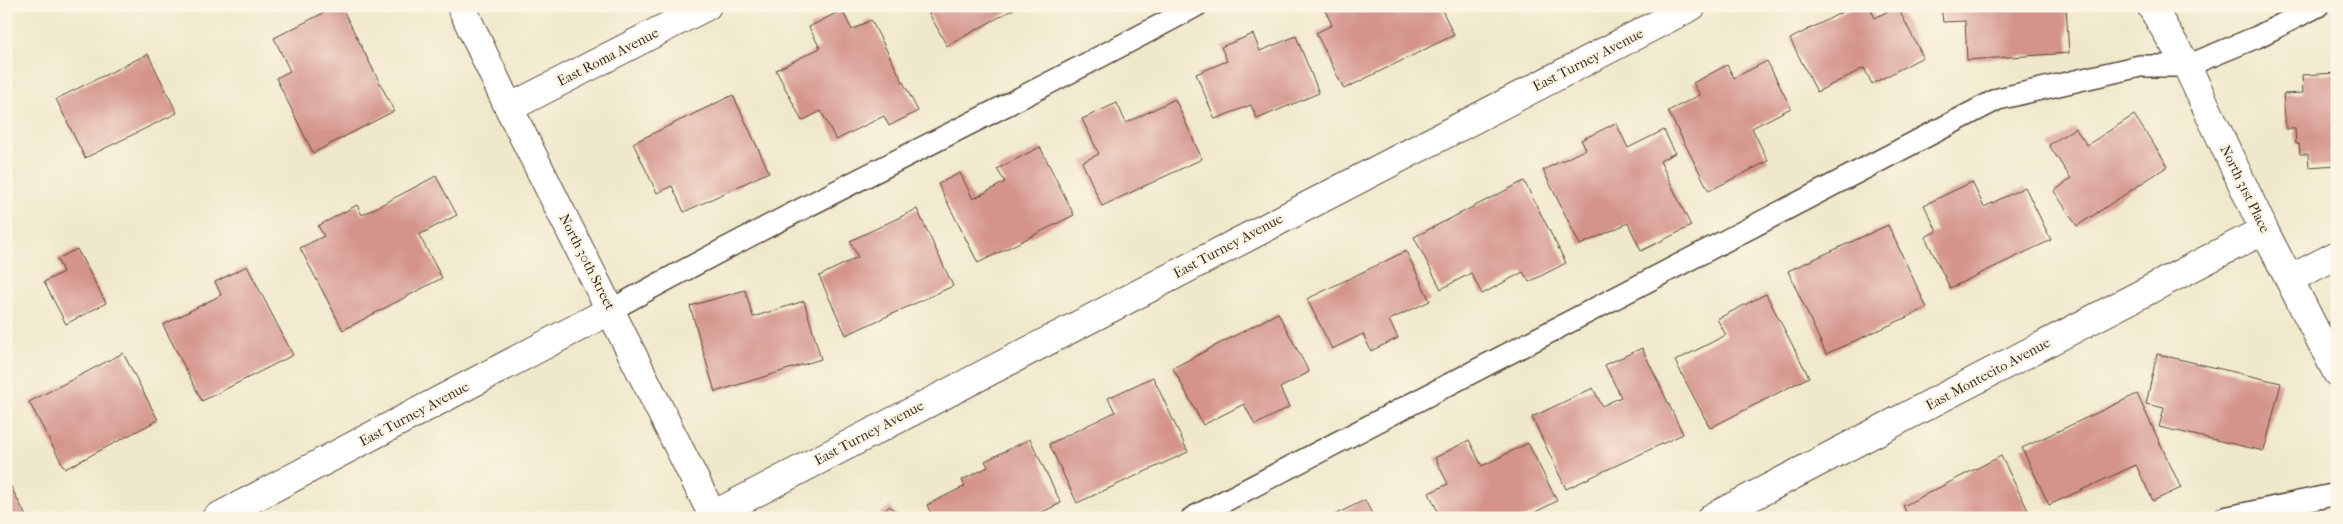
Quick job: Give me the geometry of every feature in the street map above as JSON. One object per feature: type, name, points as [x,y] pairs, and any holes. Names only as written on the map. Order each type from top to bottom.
[{"type":"street","name":"North 30th Street","points":[[461,6],[509,108],[713,516]]},
{"type":"street","name":"East Roma Avenue","points":[[509,108],[707,6]]},
{"type":"street","name":"East Turney Avenue","points":[[713,516],[1692,6]]},
{"type":"street","name":"North 31st Place","points":[[2151,6],[2187,66],[2264,230],[2337,373]]},
{"type":"street","name":"East Montecito Avenue","points":[[1711,518],[2264,230]]},
{"type":"street","points":[[2290,279],[2337,255]]},
{"type":"street","name":"East Turney Avenue","points":[[216,518],[611,310]]},
{"type":"lane","points":[[611,310],[864,177],[1089,64],[1196,6]]},
{"type":"lane","points":[[1192,518],[1998,100],[2140,66],[2187,66],[2257,37],[2318,6]]},
{"type":"lane","points":[[2224,518],[2337,494]]},
{"type":"building","points":[[337,6],[341,6],[394,111],[313,153],[276,78],[290,71],[274,38]]},
{"type":"building","points":[[925,6],[1019,6],[947,46]]},
{"type":"building","points":[[1323,6],[1440,6],[1454,35],[1344,89],[1316,33],[1332,25]]},
{"type":"building","points":[[1854,6],[1869,6],[1875,18],[1897,6],[1923,57],[1872,84],[1864,68],[1817,92],[1790,39]]},
{"type":"building","points":[[1941,6],[2066,6],[2069,53],[1967,60],[1965,21],[1943,22]]},
{"type":"building","points":[[842,10],[852,30],[871,20],[918,111],[889,126],[884,116],[836,140],[821,111],[802,121],[776,70],[820,48],[809,27]]},
{"type":"building","points":[[1253,34],[1260,51],[1296,36],[1319,93],[1257,119],[1251,105],[1215,119],[1196,74],[1227,61],[1221,47]]},
{"type":"building","points":[[148,54],[177,113],[85,158],[56,99]]},
{"type":"building","points":[[1767,61],[1791,108],[1752,128],[1768,161],[1709,191],[1668,111],[1700,95],[1693,83],[1727,65],[1734,78]]},
{"type":"building","points":[[2337,73],[2336,165],[2309,167],[2308,154],[2300,154],[2299,144],[2296,144],[2295,129],[2286,129],[2283,94],[2303,93],[2302,75]]},
{"type":"building","points":[[733,95],[769,172],[684,212],[672,186],[657,193],[633,143]]},
{"type":"building","points":[[1175,99],[1202,159],[1102,206],[1082,162],[1099,154],[1082,119],[1117,103],[1126,123]]},
{"type":"building","points":[[2134,115],[2168,166],[2077,226],[2054,191],[2071,179],[2049,145],[2075,128],[2087,145]]},
{"type":"building","points":[[1616,123],[1628,148],[1664,130],[1675,153],[1660,161],[1691,226],[1641,251],[1628,223],[1580,245],[1543,170],[1586,149],[1581,140]]},
{"type":"building","points":[[1040,147],[1074,215],[978,263],[938,184],[960,173],[973,199],[1005,182],[997,169]]},
{"type":"building","points":[[436,176],[457,215],[419,235],[442,278],[343,330],[300,248],[324,236],[318,226],[357,205],[362,215]]},
{"type":"building","points":[[1524,181],[1566,263],[1529,282],[1523,272],[1482,294],[1471,273],[1441,289],[1414,237]]},
{"type":"building","points":[[1972,182],[1984,207],[2025,187],[2051,240],[1950,288],[1925,237],[1937,231],[1924,205]]},
{"type":"building","points":[[917,209],[953,286],[846,335],[819,276],[858,257],[850,241]]},
{"type":"building","points":[[1888,225],[1927,308],[1826,354],[1788,271]]},
{"type":"building","points":[[77,249],[106,303],[66,324],[44,282],[63,272],[57,259]]},
{"type":"building","points":[[1406,251],[1430,301],[1389,320],[1398,338],[1371,351],[1363,334],[1332,349],[1307,299]]},
{"type":"building","points":[[247,266],[293,355],[202,401],[163,325],[221,295],[215,282]]},
{"type":"building","points":[[745,290],[753,317],[804,301],[821,359],[715,392],[690,306]]},
{"type":"building","points":[[1766,294],[1809,377],[1710,428],[1675,361],[1726,335],[1717,319]]},
{"type":"building","points":[[1278,313],[1309,372],[1280,388],[1289,407],[1255,425],[1244,404],[1203,425],[1173,368]]},
{"type":"building","points":[[1642,348],[1683,434],[1566,489],[1532,417],[1593,388],[1602,406],[1621,397],[1605,365]]},
{"type":"building","points":[[123,353],[158,420],[65,469],[29,402]]},
{"type":"building","points":[[2157,354],[2281,383],[2264,451],[2159,427],[2164,408],[2146,404]]},
{"type":"building","points":[[1153,377],[1188,452],[1077,503],[1049,444],[1115,412],[1108,398]]},
{"type":"building","points":[[2137,394],[2181,488],[2153,501],[2136,465],[2049,505],[2022,448]]},
{"type":"building","points":[[1030,439],[1061,503],[1030,518],[933,518],[927,505],[965,486],[962,480],[988,467],[985,461]]},
{"type":"building","points":[[1469,440],[1482,466],[1528,443],[1557,501],[1524,518],[1441,518],[1429,493],[1448,484],[1435,458]]},
{"type":"building","points":[[2001,456],[2028,510],[2014,518],[1909,518],[1903,506]]},
{"type":"building","points":[[6,477],[27,518],[6,518]]},
{"type":"building","points":[[1365,500],[1374,518],[1328,518]]},
{"type":"building","points":[[890,506],[899,518],[875,518]]}]
